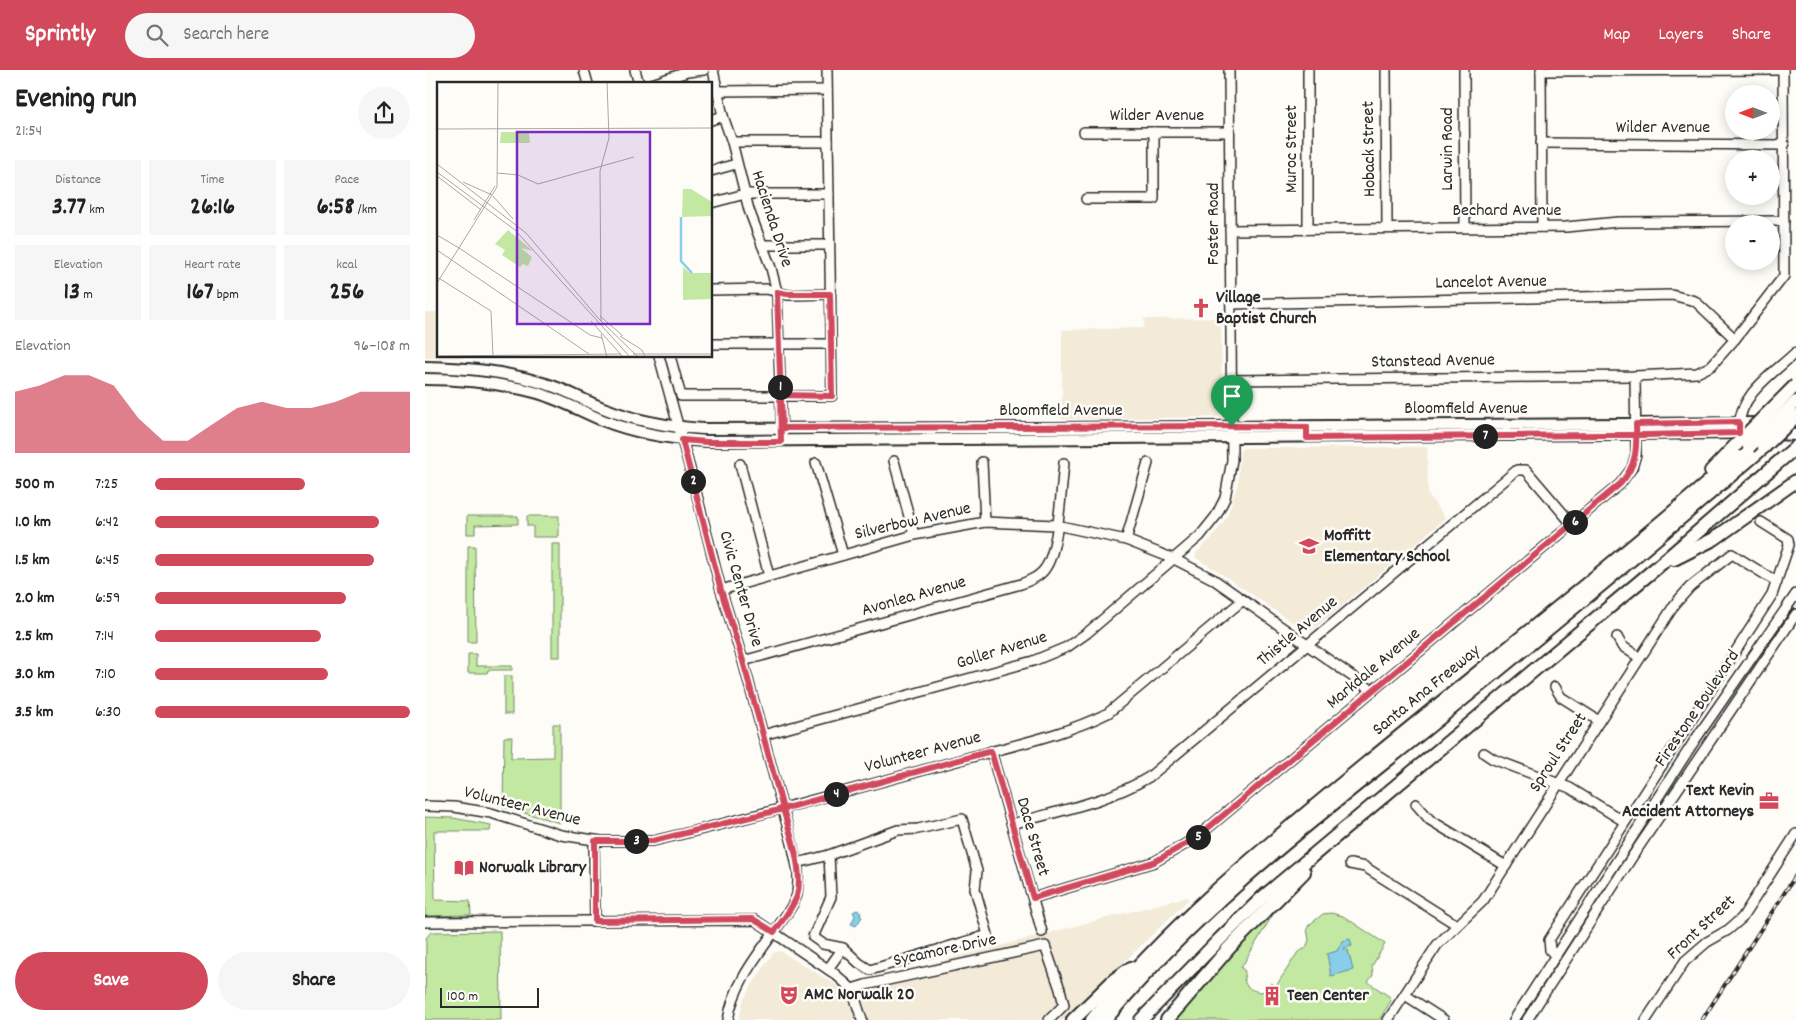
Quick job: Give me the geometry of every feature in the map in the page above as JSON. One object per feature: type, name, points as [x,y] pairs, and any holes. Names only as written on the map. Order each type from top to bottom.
[{"type":"highway","points":[[1666,518],[1737,434],[1796,385]]},
{"type":"highway","name":"Santa Ana Freeway","points":[[1092,1020],[1147,957],[1207,898],[1282,833],[1666,518],[1749,447],[1796,402]]},
{"type":"highway","points":[[1105,1020],[1180,938],[1267,858],[1657,538],[1764,447],[1796,416]]},
{"type":"highway","points":[[1141,1020],[1262,898],[1656,568],[1793,450]]},
{"type":"highway","points":[[1656,568],[1714,539],[1796,481]]},
{"type":"highway","points":[[1167,1020],[1229,948],[1360,815]]},
{"type":"highway","points":[[1073,1020],[1114,980],[1147,957]]},
{"type":"main road","name":"Bloomfield Avenue","points":[[425,367],[493,370],[544,383],[614,424],[650,434],[707,442],[840,441],[1066,433],[1155,427],[1232,426],[1636,424],[1737,434],[1796,423]]},
{"type":"main road","points":[[477,381],[493,377],[536,387],[544,383]]},
{"type":"main road","name":"Bloomfield Avenue","points":[[425,379],[477,381],[573,401],[679,428],[840,428],[1232,439],[1796,435]]},
{"type":"main road","points":[[1155,427],[1155,438]]},
{"type":"main road","points":[[1307,427],[1307,438]]},
{"type":"main road","points":[[840,428],[840,441]]},
{"type":"street","points":[[657,82],[687,71],[703,70]]},
{"type":"street","name":"Hacienda Drive","points":[[713,70],[723,116],[749,210],[777,292],[781,442]]},
{"type":"street","points":[[671,358],[681,396],[832,396],[827,70]]},
{"type":"street","name":"Foster Road","points":[[1229,70],[1232,439]]},
{"type":"street","name":"Muroc Street","points":[[1308,70],[1308,229]]},
{"type":"street","name":"Hoback Street","points":[[1386,70],[1387,228]]},
{"type":"street","name":"Larwin Road","points":[[1464,70],[1465,227]]},
{"type":"street","points":[[1542,227],[1541,70],[1783,70]]},
{"type":"street","name":"Stanstead Avenue","points":[[1231,380],[1635,376],[1697,373],[1711,366],[1735,339],[1784,276],[1783,70]]},
{"type":"street","points":[[717,91],[827,90]]},
{"type":"street","points":[[713,119],[723,116]]},
{"type":"street","name":"Wilder Avenue","points":[[1084,132],[1229,132]]},
{"type":"street","points":[[1086,199],[1154,199],[1155,132]]},
{"type":"street","points":[[731,142],[828,142]]},
{"type":"street","name":"Wilder Avenue","points":[[1541,143],[1784,145]]},
{"type":"street","points":[[713,170],[736,164]]},
{"type":"street","points":[[713,202],[745,194],[829,194]]},
{"type":"street","name":"Bechard Avenue","points":[[1230,230],[1566,227],[1617,222],[1784,222]]},
{"type":"street","points":[[762,244],[829,245]]},
{"type":"street","points":[[713,290],[767,289],[787,294],[830,294]]},
{"type":"street","name":"Lancelot Avenue","points":[[1231,304],[1672,295],[1695,300],[1735,339]]},
{"type":"street","points":[[713,344],[831,344]]},
{"type":"street","points":[[1737,434],[1744,405],[1753,392],[1796,352]]},
{"type":"street","name":"Civic Center Drive","points":[[660,358],[721,590],[743,661],[797,863],[797,895],[736,990],[728,1020]]},
{"type":"street","name":"Markdale Avenue","points":[[1033,898],[1154,862],[1196,838],[1573,524],[1627,477],[1632,468],[1636,454],[1635,376]]},
{"type":"street","name":"Goller Avenue","points":[[763,736],[1033,661],[1067,647],[1087,633],[1174,559],[1200,536],[1216,516],[1225,498],[1232,460],[1232,439]]},
{"type":"street","points":[[894,462],[914,535]]},
{"type":"street","points":[[982,462],[985,522]]},
{"type":"street","points":[[816,463],[843,555]]},
{"type":"street","name":"Avonlea Avenue","points":[[743,661],[1037,578],[1046,568],[1053,552],[1064,463]]},
{"type":"street","points":[[1126,540],[1148,463]]},
{"type":"street","points":[[740,464],[769,576]]},
{"type":"street","name":"Thistle Avenue","points":[[1012,824],[1105,798],[1143,780],[1517,470],[1526,470],[1573,524]]},
{"type":"street","name":"Silverbow Avenue","points":[[721,590],[914,535],[985,522],[1057,525],[1126,540],[1174,559],[1213,579],[1373,691]]},
{"type":"street","points":[[1556,956],[1550,950],[1549,940],[1772,595],[1789,545],[1788,539],[1761,522]]},
{"type":"street","name":"Sproul Street","points":[[1388,1020],[1437,945],[1483,901],[1675,604],[1690,587],[1732,554],[1777,582]]},
{"type":"street","name":"Firestone Boulevard","points":[[1514,1020],[1695,740],[1796,594]]},
{"type":"street","name":"Volunteer Avenue","points":[[425,806],[454,807],[491,814],[561,835],[595,841],[653,841],[783,809],[1075,728],[1108,713],[1243,600]]},
{"type":"street","name":"Firestone Boulevard","points":[[1527,1020],[1700,755],[1796,614]]},
{"type":"street","points":[[1617,637],[1622,646],[1640,658]]},
{"type":"street","points":[[1555,687],[1561,697],[1599,721]]},
{"type":"street","points":[[1684,730],[1695,740],[1700,755]]},
{"type":"street","name":"Dace Street","points":[[991,751],[1041,932]]},
{"type":"street","points":[[1484,753],[1493,759],[1570,788],[1625,822]]},
{"type":"street","points":[[1416,804],[1430,820],[1506,866]]},
{"type":"street","points":[[797,863],[829,855],[898,830],[918,829],[962,819],[977,871],[975,889],[988,935],[870,970],[859,963],[843,948],[823,944],[813,937],[831,897],[829,855]]},
{"type":"street","name":"Front Street","points":[[1647,1020],[1685,961],[1707,942],[1728,930],[1742,918],[1796,834]]},
{"type":"street","points":[[595,841],[595,921]]},
{"type":"street","points":[[1350,864],[1365,867],[1457,925]]},
{"type":"street","points":[[425,922],[753,919],[828,969],[852,989],[863,1020]]},
{"type":"street","name":"Sycamore Drive","points":[[852,989],[1045,946],[1061,989],[1064,1005],[1049,1020]]},
{"type":"street","points":[[828,969],[843,948]]},
{"type":"street","points":[[1405,995],[1443,1020]]},
{"type":"shaded area","points":[[425,312],[437,312],[437,358],[427,358],[425,356]]},
{"type":"shaded area","points":[[1221,318],[1222,409],[1221,414],[1217,417],[1062,419],[1062,330],[1144,328],[1144,319]]},
{"type":"shaded area","name":"Moffitt Elementary School","points":[[1427,447],[1428,495],[1446,518],[1313,630],[1304,630],[1196,558],[1196,553],[1212,538],[1227,517],[1238,484],[1240,452],[1243,448]]},
{"type":"shaded area","points":[[1187,897],[1189,899],[1064,1020],[739,1020],[743,1001],[751,987],[773,953],[780,951],[838,986],[861,982]]},
{"type":"green space","points":[[467,516],[518,516],[518,524],[475,525],[475,534],[467,534]]},
{"type":"green space","points":[[527,516],[559,516],[559,537],[533,537],[533,526],[527,526]]},
{"type":"green space","points":[[552,544],[560,544],[560,657],[552,657]]},
{"type":"green space","points":[[468,546],[475,546],[476,642],[468,642]]},
{"type":"green space","points":[[468,654],[476,654],[476,666],[512,666],[512,670],[488,670],[487,673],[468,673]]},
{"type":"green space","points":[[504,676],[512,676],[512,714],[504,714]]},
{"type":"green space","points":[[553,724],[560,724],[560,823],[503,807],[504,737],[512,737],[511,758],[553,757]]},
{"type":"green space","points":[[425,817],[453,818],[491,825],[490,831],[434,831],[435,900],[470,901],[471,915],[425,916]]},
{"type":"green space","points":[[1275,911],[1241,968],[1245,971],[1244,980],[1247,986],[1261,992],[1266,990],[1271,983],[1276,986],[1298,952],[1306,948],[1309,940],[1307,929],[1309,925],[1323,914],[1331,913],[1343,916],[1385,944],[1372,966],[1373,975],[1368,982],[1390,997],[1391,1001],[1379,1020],[1176,1020],[1214,974]]},
{"type":"green space","points":[[500,931],[501,1020],[425,1020],[426,938],[431,932]]},
{"type":"water","points":[[857,910],[861,912],[860,916],[862,917],[856,926],[851,924],[855,916],[853,912]]},
{"type":"water","points":[[1350,939],[1352,946],[1344,948],[1348,950],[1353,970],[1331,976],[1327,954],[1337,951],[1342,941]]},
{"type":"railway","points":[[1702,1020],[1796,875]]},
{"type":"place","name":"Village Baptist Church","points":[[1201,308]]},
{"type":"place","name":"Moffitt Elementary School","points":[[1309,546]]},
{"type":"place","name":"Text Kevin Accident Attorneys","points":[[1769,801]]},
{"type":"place","name":"Norwalk Library","points":[[464,868]]},
{"type":"place","name":"AMC Norwalk 20","points":[[789,995]]},
{"type":"place","name":"Teen Center","points":[[1272,996]]},
{"type":"route","points":[[1232,426],[782,428],[780,395],[777,292],[787,294],[830,294],[832,396],[780,395],[781,442],[682,440],[721,590],[743,661],[783,809],[653,841],[595,841],[595,921],[753,919],[774,932],[793,904],[797,895],[798,882],[796,857],[783,809],[991,751],[1033,898],[1154,862],[1196,838],[1383,684],[1620,484],[1632,468],[1636,454],[1636,435],[1636,424],[1739,422],[1739,433],[1644,435],[1636,435],[1604,435],[1307,438],[1307,427],[1232,426]]}]
